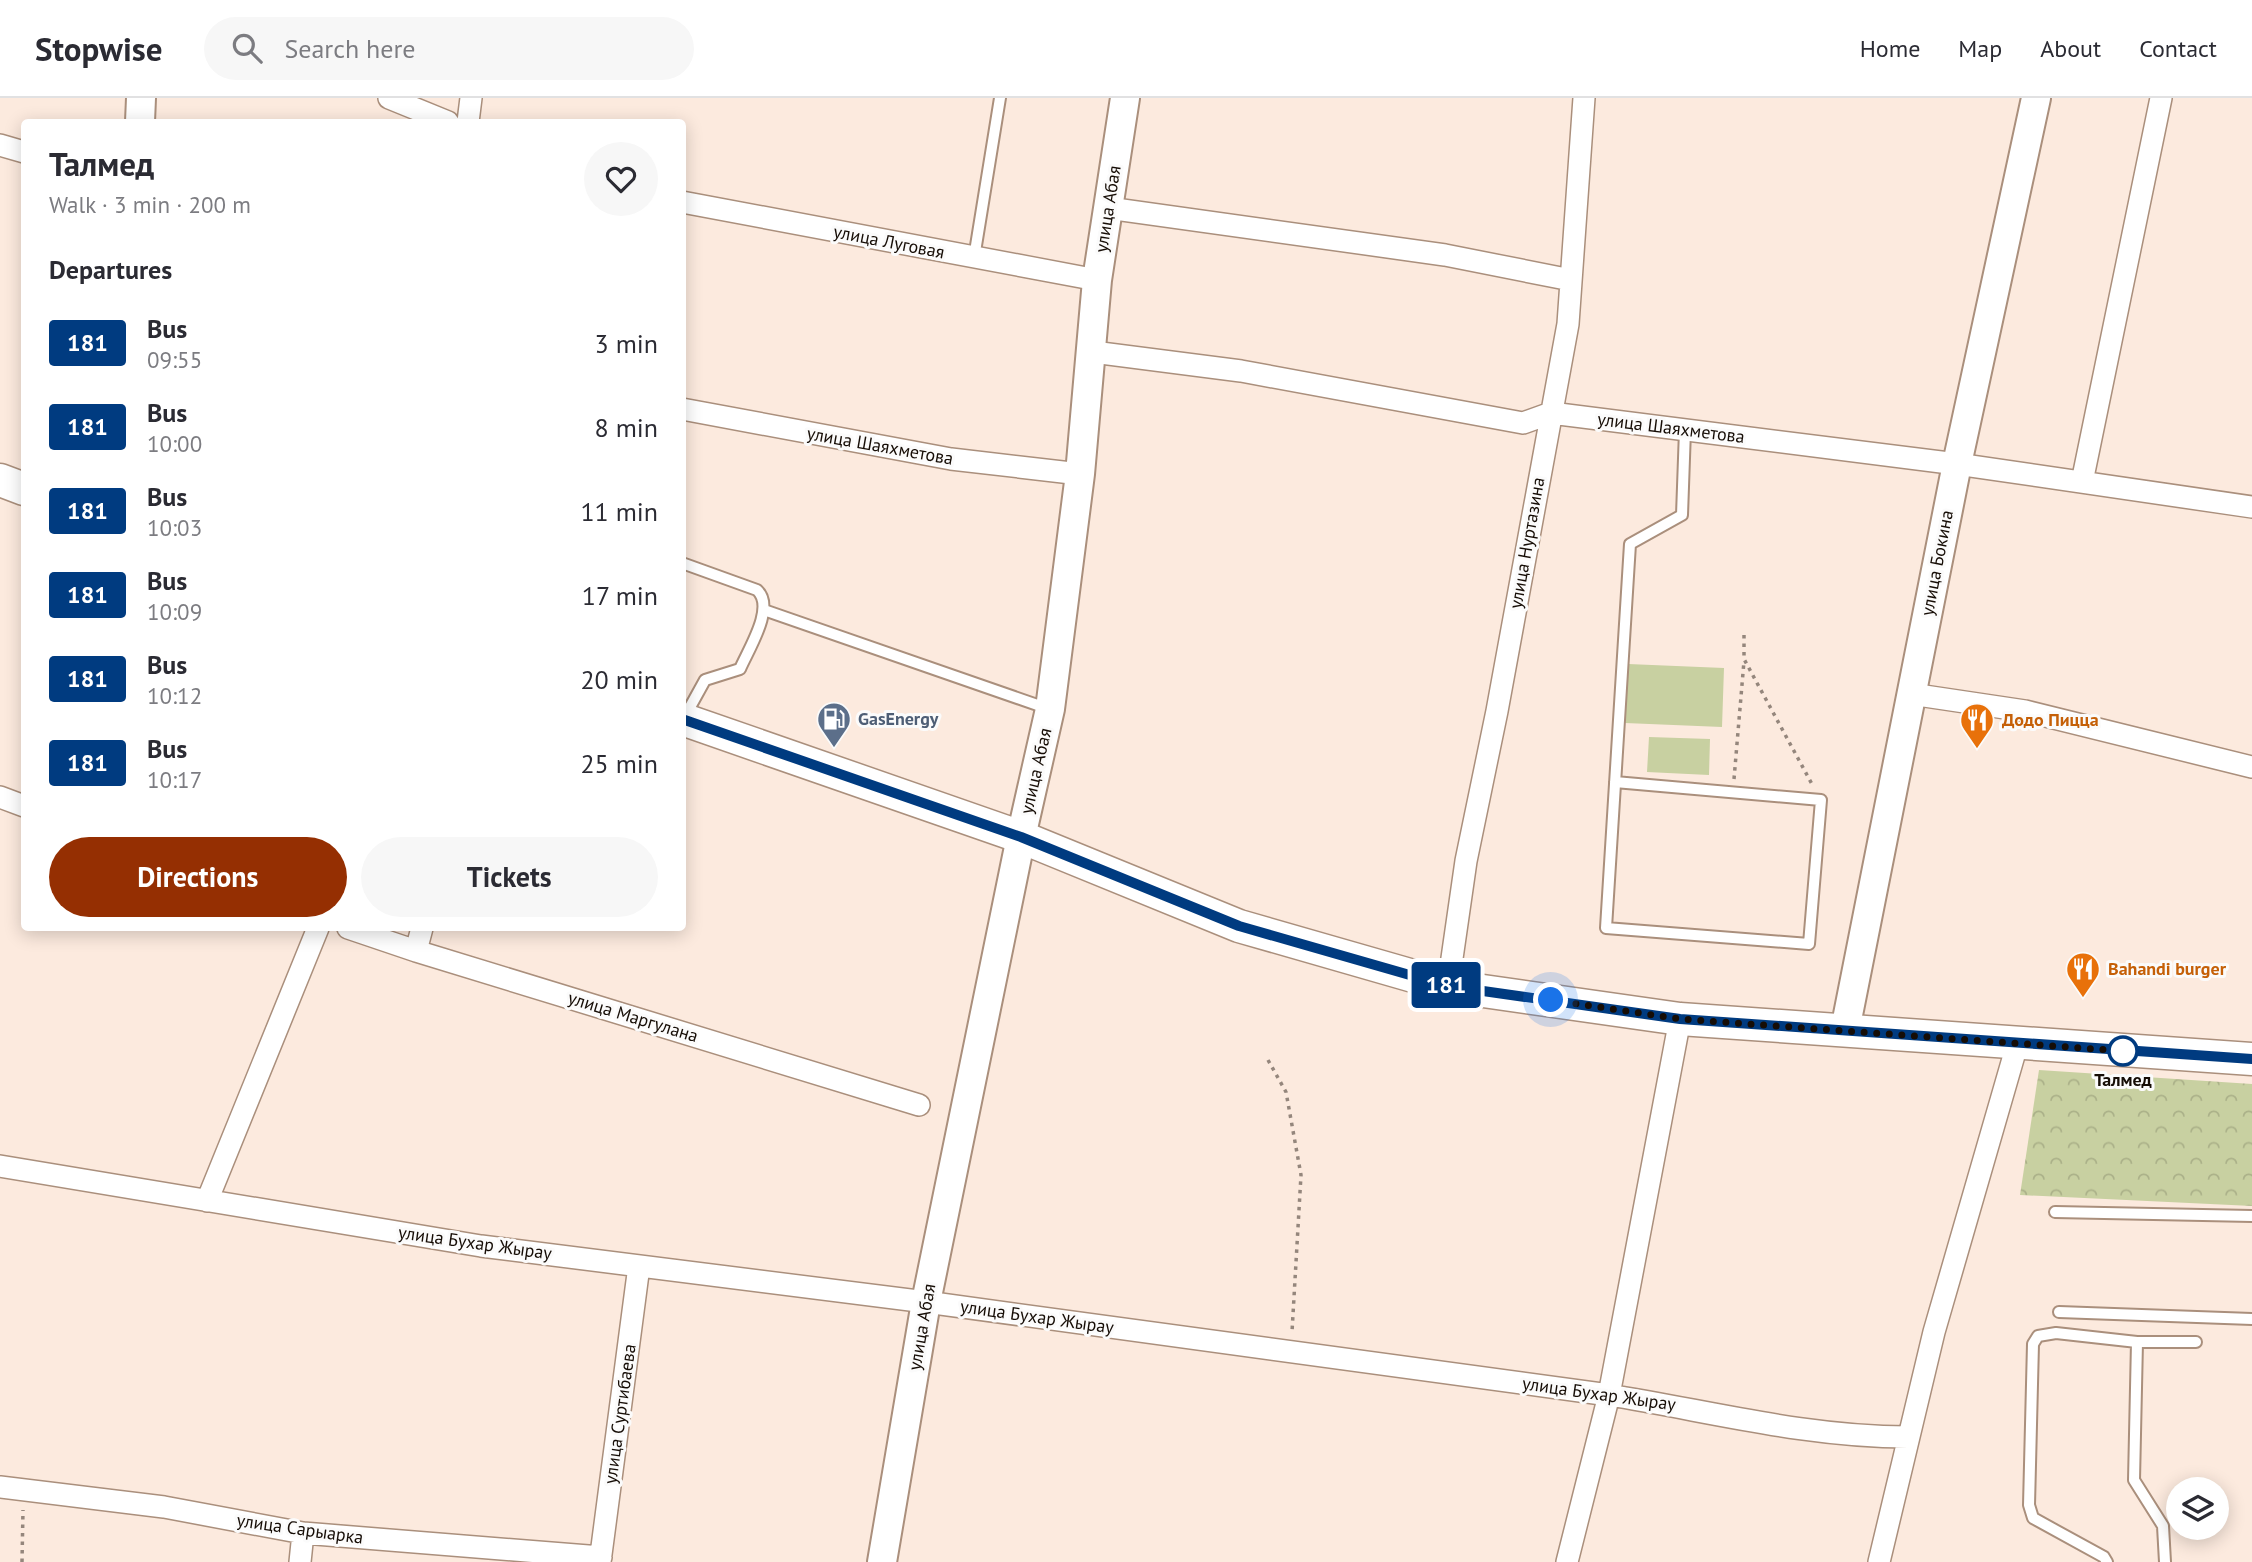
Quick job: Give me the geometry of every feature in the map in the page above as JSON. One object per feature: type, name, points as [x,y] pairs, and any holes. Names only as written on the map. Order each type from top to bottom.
[{"type":"main road","points":[[0,480],[21,488]]},
{"type":"main road","points":[[686,720],[1021,837],[1239,926],[1448,986],[1680,1019],[2017,1045],[2252,1059]]},
{"type":"street","points":[[140,119],[141,98]]},
{"type":"street","points":[[390,98],[440,119]]},
{"type":"street","points":[[468,119],[471,98]]},
{"type":"street","name":"улица Абая","points":[[882,1562],[926,1302],[1021,837],[1050,709],[1080,474],[1093,352],[1097,280],[1125,98]]},
{"type":"street","name":"улица Нуртазина","points":[[1448,986],[1466,861],[1568,324],[1584,98]]},
{"type":"street","name":"улица Бокина","points":[[1845,1030],[1957,464],[2036,98]]},
{"type":"street","points":[[2082,482],[2161,98]]},
{"type":"street","points":[[0,145],[21,151]]},
{"type":"street","name":"улица Луговая","points":[[686,203],[1097,280]]},
{"type":"street","points":[[1108,208],[1445,255],[1571,281]]},
{"type":"street","name":"улица Шаяхметова","points":[[1093,352],[1241,371],[1523,423],[1551,413],[1957,464],[2252,507]]},
{"type":"street","name":"улица Шаяхметова","points":[[686,410],[951,459],[1080,474]]},
{"type":"street","points":[[1911,694],[2025,711],[2252,768]]},
{"type":"street","points":[[0,797],[21,805]]},
{"type":"street","points":[[206,1201],[317,931]]},
{"type":"street","name":"улица Маргулана","points":[[357,931],[919,1105]]},
{"type":"street","points":[[416,951],[421,931]]},
{"type":"street","points":[[1567,1562],[1609,1395],[1680,1019]]},
{"type":"street","points":[[1879,1562],[1934,1332],[2017,1045]]},
{"type":"street","name":"улица Бухар Жырау","points":[[0,1166],[481,1246],[926,1302],[1609,1395],[1704,1410],[1797,1431],[1853,1437],[1908,1437]]},
{"type":"street","name":"улица Суртибаева","points":[[601,1560],[639,1266]]},
{"type":"street","name":"улица Сарыарка","points":[[0,1487],[164,1507],[303,1533],[601,1560]]},
{"type":"street","points":[[300,1562],[303,1533]]},
{"type":"lane","points":[[974,258],[1000,98]]},
{"type":"lane","points":[[1615,782],[1821,800],[1809,944],[1606,928],[1615,782],[1630,544],[1682,515],[1685,430]]},
{"type":"lane","points":[[686,564],[757,590],[761,594],[764,610],[740,669],[705,680],[686,714]]},
{"type":"lane","points":[[764,610],[1050,709]]},
{"type":"lane","points":[[2055,1212],[2252,1216]]},
{"type":"lane","points":[[2059,1312],[2252,1319]]},
{"type":"lane","points":[[2107,1562],[2104,1557],[2033,1518],[2029,1505],[2033,1345],[2038,1336],[2056,1333],[2137,1342],[2196,1342]]},
{"type":"lane","points":[[2137,1342],[2134,1480],[2163,1526],[2165,1562]]},
{"type":"path","points":[[1732,792],[1744,635]]},
{"type":"path","points":[[1744,659],[1821,800]]},
{"type":"path","points":[[1268,1060],[1286,1092],[1301,1175],[1293,1271],[1292,1352]]},
{"type":"path","points":[[22,1562],[23,1490]]},
{"type":"green space","points":[[1628,664],[1724,668],[1722,727],[1625,723]]},
{"type":"green space","points":[[1649,737],[1710,739],[1709,775],[1647,772]]},
{"type":"green space","points":[[2039,1070],[2252,1084],[2252,1206],[2020,1195]]},
{"type":"bus line","name":"181","points":[[686,720],[1021,837],[1239,926],[1448,986],[1680,1019],[2017,1045],[2252,1059]]},
{"type":"place","name":"GasEnergy","points":[[834,749]]},
{"type":"place","name":"Додо Пицца","points":[[1977,750]]},
{"type":"place","name":"Bahandi burger","points":[[2083,999]]},
{"type":"place","name":"Талмед","points":[[2123,1051]]},
{"type":"route","points":[[1551,1000],[1680,1019],[2123,1051]]}]
